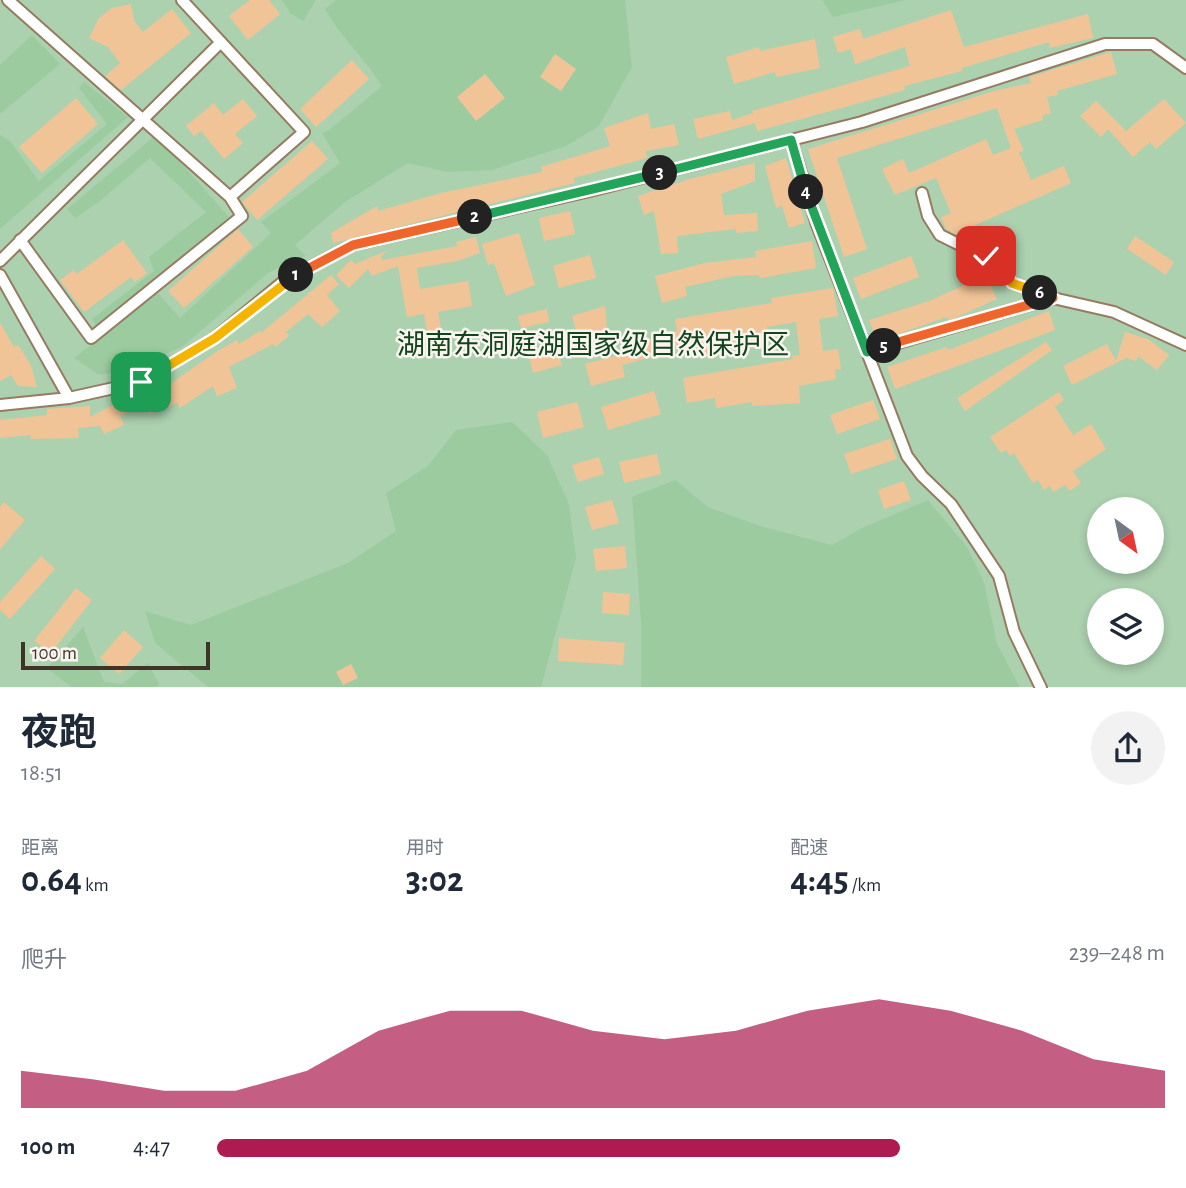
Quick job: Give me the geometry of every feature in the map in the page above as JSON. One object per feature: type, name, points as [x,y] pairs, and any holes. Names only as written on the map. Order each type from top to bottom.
[{"type":"street","points":[[8,0],[230,197],[242,216],[90,338],[20,240]]},
{"type":"street","points":[[182,0],[304,132],[230,197]]},
{"type":"street","points":[[0,261],[221,42]]},
{"type":"street","points":[[0,405],[69,398],[141,382],[215,338],[284,281],[353,245],[862,122],[1105,44],[1153,44],[1186,68]]},
{"type":"street","points":[[791,140],[817,225],[907,456],[922,476],[951,505],[999,576],[1014,632],[1041,688]]},
{"type":"street","points":[[922,193],[928,216],[940,235],[1000,265],[1012,283],[1053,298],[1114,312],[1186,345]]},
{"type":"street","points":[[0,275],[69,398]]},
{"type":"street","points":[[867,352],[1053,298]]},
{"type":"green space","name":"湖南东洞庭湖国家级自然保护区","points":[[0,0],[1186,0],[1186,687],[0,687]]},
{"type":"green space","points":[[282,0],[316,0],[303,21],[290,13]]},
{"type":"green space","points":[[336,0],[625,0],[632,67],[599,126],[566,146],[492,170],[448,172],[408,163],[345,202],[295,245],[306,256],[268,273],[182,347],[124,371],[99,375],[74,358],[158,293],[180,318],[271,233],[261,222],[340,163],[322,133],[382,86],[325,9]]},
{"type":"green space","points":[[822,0],[906,0],[833,17]]},
{"type":"green space","points":[[32,35],[60,64],[0,114],[0,65]]},
{"type":"green space","points":[[84,82],[128,117],[0,229],[0,135],[10,141],[39,181],[107,124],[79,88]]},
{"type":"green space","points":[[156,135],[229,217],[97,327],[92,319],[154,271],[149,257],[206,212],[150,158],[100,201],[75,218],[67,209]]},
{"type":"green space","points":[[512,422],[547,455],[569,504],[576,558],[541,687],[208,687],[155,643],[145,611],[191,625],[348,563],[396,531],[386,493],[428,466],[456,430]]},
{"type":"green space","points":[[675,480],[708,507],[760,526],[832,545],[862,528],[928,500],[967,547],[984,582],[997,644],[1020,687],[641,687],[641,623],[632,497]]},
{"type":"green space","points":[[83,627],[104,682],[122,684],[148,663],[159,684],[157,687],[71,687],[47,668]]},
{"type":"building","points":[[250,0],[269,0],[280,14],[248,40],[229,16]]},
{"type":"building","points":[[131,4],[134,21],[143,32],[172,9],[191,33],[121,90],[105,76],[120,63],[108,47],[89,38],[99,18],[112,8]]},
{"type":"building","points":[[951,10],[964,47],[1088,14],[1093,38],[1050,48],[1049,42],[845,107],[757,131],[755,123],[698,139],[693,119],[730,111],[732,120],[753,113],[752,111],[910,66],[905,47],[855,64],[851,49],[838,53],[833,37],[860,29],[863,39]]},
{"type":"building","points":[[815,39],[820,68],[776,77],[775,72],[734,84],[726,57],[759,47],[760,51]]},
{"type":"building","points":[[1111,52],[1117,74],[1057,91],[1058,95],[1047,97],[1051,113],[1042,116],[1043,120],[1014,129],[1024,151],[1019,152],[1031,180],[1064,166],[1071,183],[955,234],[946,229],[941,217],[951,213],[936,178],[895,195],[882,169],[903,159],[909,173],[986,139],[993,155],[1011,148],[997,108],[837,158],[867,249],[844,257],[808,149],[994,91],[1031,83],[1029,77]]},
{"type":"building","points":[[555,54],[576,69],[561,91],[540,77]]},
{"type":"building","points":[[352,60],[369,79],[316,127],[300,109]]},
{"type":"building","points":[[485,74],[505,98],[476,121],[457,97]]},
{"type":"building","points":[[76,98],[98,124],[42,173],[19,147]]},
{"type":"building","points":[[243,99],[257,116],[235,134],[243,143],[224,159],[201,131],[194,136],[186,126],[214,103],[223,115]]},
{"type":"building","points":[[1164,99],[1186,123],[1156,149],[1150,142],[1133,157],[1108,129],[1101,137],[1080,116],[1096,101],[1126,131]]},
{"type":"building","points":[[648,113],[651,129],[674,124],[679,145],[646,151],[647,158],[574,178],[575,183],[333,243],[331,233],[377,206],[378,211],[441,193],[542,172],[541,167],[610,146],[604,128]]},
{"type":"building","points":[[312,141],[328,159],[257,220],[242,202]]},
{"type":"building","points":[[786,158],[805,223],[789,228],[782,206],[776,208],[765,166]]},
{"type":"building","points":[[755,163],[755,181],[721,194],[724,215],[757,213],[758,231],[736,233],[736,229],[677,236],[678,253],[661,254],[654,211],[644,215],[638,196],[690,179]]},
{"type":"building","points":[[570,211],[575,234],[544,241],[539,218]]},
{"type":"building","points":[[238,229],[253,247],[184,308],[168,291]]},
{"type":"building","points":[[519,233],[535,285],[506,296],[494,263],[488,265],[482,244]]},
{"type":"building","points":[[1135,236],[1174,262],[1166,275],[1127,249]]},
{"type":"building","points":[[476,237],[480,253],[457,261],[417,268],[420,289],[468,281],[472,306],[438,312],[443,339],[429,342],[424,314],[407,317],[398,266],[372,276],[368,269],[349,288],[336,275],[351,260],[355,264],[386,251],[381,257],[382,260],[457,246],[456,242]]},
{"type":"building","points":[[123,240],[147,273],[135,282],[131,277],[84,312],[60,280],[74,270],[77,274]]},
{"type":"building","points":[[812,241],[816,268],[760,278],[759,275],[733,276],[685,287],[687,296],[662,303],[655,276],[705,263],[756,257],[755,251]]},
{"type":"building","points":[[590,255],[596,278],[559,288],[553,266]]},
{"type":"building","points":[[911,256],[919,277],[861,299],[853,278]]},
{"type":"building","points":[[331,275],[339,284],[327,295],[340,311],[322,327],[308,314],[286,332],[289,336],[275,347],[273,344],[229,367],[237,388],[217,396],[213,386],[180,408],[177,403],[149,414],[144,404],[120,416],[124,425],[104,434],[100,426],[78,428],[79,438],[31,439],[31,435],[0,438],[0,420],[47,415],[47,409],[90,406],[90,417],[136,393],[138,396],[162,385],[164,388],[219,350],[237,340],[239,344],[260,331],[261,333]]},
{"type":"building","points":[[986,275],[997,299],[950,320],[947,317],[877,341],[869,320],[929,301]]},
{"type":"building","points":[[833,288],[838,316],[819,319],[823,351],[838,349],[841,369],[835,370],[836,379],[799,386],[800,403],[752,406],[752,402],[716,408],[715,398],[687,403],[683,378],[793,359],[792,356],[800,355],[796,322],[767,327],[770,341],[697,358],[694,344],[673,347],[674,351],[622,365],[625,377],[591,386],[585,364],[631,352],[629,344],[677,331],[675,319],[772,303],[771,298]]},
{"type":"building","points":[[605,306],[607,328],[578,337],[572,316]]},
{"type":"building","points":[[547,309],[549,322],[521,328],[518,316]]},
{"type":"building","points":[[1049,311],[1055,330],[895,389],[887,367],[947,347],[948,350]]},
{"type":"building","points":[[0,323],[14,347],[18,345],[31,365],[37,387],[18,386],[11,375],[0,381]]},
{"type":"building","points":[[1125,332],[1148,339],[1169,355],[1157,370],[1138,356],[1136,361],[1126,358],[1072,385],[1063,366],[1107,344],[1116,361]]},
{"type":"building","points":[[1046,342],[1052,350],[965,411],[957,398]]},
{"type":"building","points":[[557,349],[562,365],[533,373],[529,356]]},
{"type":"building","points":[[654,391],[661,414],[608,430],[601,407]]},
{"type":"building","points":[[1059,392],[1064,400],[1055,407],[1073,435],[1091,424],[1106,449],[1073,471],[1081,483],[1070,491],[1065,485],[1053,492],[1050,486],[1044,490],[1038,480],[1033,483],[1014,453],[1010,456],[1006,450],[1001,453],[990,437]]},
{"type":"building","points":[[873,400],[880,419],[837,434],[830,415]]},
{"type":"building","points":[[577,402],[584,427],[543,438],[537,412]]},
{"type":"building","points":[[890,439],[897,459],[851,474],[844,454]]},
{"type":"building","points":[[657,454],[661,474],[624,483],[619,462]]},
{"type":"building","points":[[599,457],[604,474],[578,482],[572,465]]},
{"type":"building","points":[[904,481],[911,500],[884,509],[878,490]]},
{"type":"building","points":[[612,500],[619,523],[592,530],[585,507]]},
{"type":"building","points":[[4,502],[25,520],[0,549],[0,507]]},
{"type":"building","points":[[625,546],[627,568],[596,571],[593,549]]},
{"type":"building","points":[[41,556],[55,569],[10,619],[0,610],[0,602]]},
{"type":"building","points":[[76,588],[92,600],[51,653],[34,641]]},
{"type":"building","points":[[603,592],[630,594],[629,615],[602,613]]},
{"type":"building","points":[[124,630],[143,647],[119,674],[100,658]]},
{"type":"building","points":[[559,638],[625,643],[623,665],[558,661]]},
{"type":"building","points":[[351,664],[358,678],[343,685],[336,672]]},
{"type":"route","points":[[141,382],[215,338],[284,281],[353,245],[590,191],[791,140],[817,225],[836,266],[867,352],[912,336],[1053,298],[1012,283],[1000,265],[986,256]]}]
